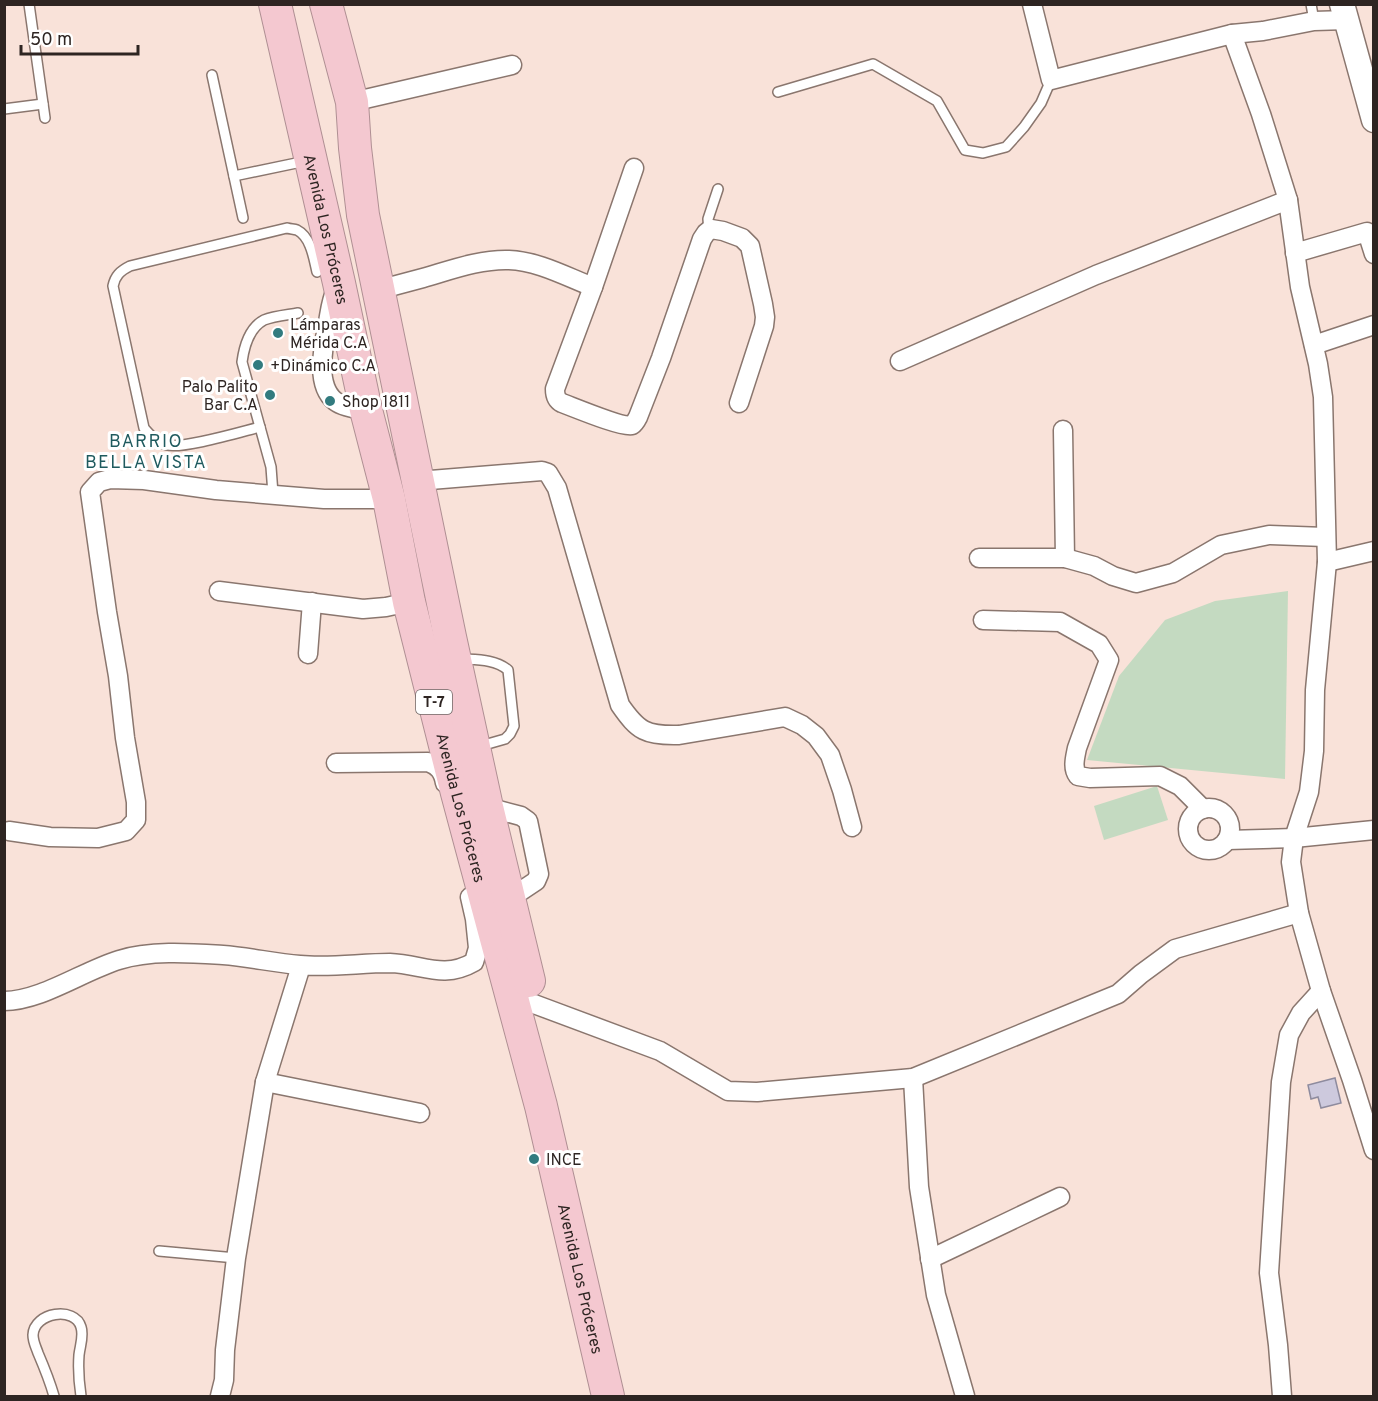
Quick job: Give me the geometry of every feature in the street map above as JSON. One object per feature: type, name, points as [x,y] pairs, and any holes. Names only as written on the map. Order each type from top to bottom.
[{"type":"highway","name":"Avenida Los Próceres","points":[[275,4],[309,153],[328,278],[366,410],[388,499],[409,602],[455,797],[541,1106],[608,1396]]},
{"type":"highway","name":"Avenida Los Próceres","points":[[326,4],[352,102],[354,148],[363,215],[455,659],[487,807],[626,1396]]},
{"type":"highway","points":[[309,153],[329,161],[342,159],[354,148]]},
{"type":"street","points":[[1032,4],[1051,80],[1232,34],[1263,31],[1312,13],[1344,12],[1374,120]]},
{"type":"street","points":[[1232,34],[1261,114],[1288,200],[1300,287],[1318,364],[1323,397],[1327,562],[1316,690],[1314,751],[1309,792],[1294,838],[1291,862],[1299,913],[1321,991],[1374,1150]]},
{"type":"street","points":[[352,102],[512,65]]},
{"type":"street","points":[[634,168],[555,389],[556,396],[562,403],[620,424],[632,425],[638,417],[661,358],[702,239],[711,229],[742,238],[750,246],[763,304],[764,326],[739,403]]},
{"type":"street","points":[[900,361],[1096,275],[1288,200]]},
{"type":"street","points":[[1295,253],[1367,232],[1374,254]]},
{"type":"street","points":[[378,290],[458,268],[490,261],[510,260],[532,264],[593,287]]},
{"type":"street","points":[[1314,345],[1374,326]]},
{"type":"street","points":[[1063,430],[1065,558]]},
{"type":"street","points":[[418,481],[542,471],[549,473],[557,488],[620,705],[633,723],[644,730],[661,735],[679,735],[785,717],[802,725],[816,736],[830,755],[852,827]]},
{"type":"street","points":[[9,831],[50,837],[98,838],[126,831],[136,819],[134,786],[90,492],[99,482],[110,478],[144,480],[216,490],[324,499],[388,499]]},
{"type":"street","points":[[979,558],[1065,558],[1094,566],[1113,576],[1136,583],[1173,573],[1221,544],[1269,535],[1325,537]]},
{"type":"street","points":[[1327,562],[1374,551]]},
{"type":"street","points":[[219,591],[363,609],[409,602]]},
{"type":"street","points":[[308,654],[312,602]]},
{"type":"street","points":[[983,620],[1060,622],[1099,644],[1109,660],[1077,748],[1074,762],[1078,777],[1160,776],[1180,786],[1203,809]]},
{"type":"street","points":[[4,1000],[15,1000],[46,991],[121,959],[155,953],[225,955],[301,966],[393,963],[443,972],[464,968],[474,962],[478,948],[475,919],[453,826],[452,812],[455,797],[439,768],[428,762],[336,763]]},
{"type":"street","points":[[1210,808],[1223,813],[1230,826],[1227,840],[1216,849],[1202,848],[1195,845],[1191,839],[1189,825],[1196,813],[1203,809],[1210,808]]},
{"type":"street","points":[[1227,840],[1294,838],[1374,830]]},
{"type":"street","points":[[534,1004],[660,1051],[728,1091],[757,1092],[913,1078],[1118,994],[1175,949],[1299,913]]},
{"type":"street","points":[[220,1396],[224,1380],[225,1350],[236,1258],[265,1082],[301,966]]},
{"type":"street","points":[[1282,1396],[1269,1273],[1281,1082],[1289,1035],[1301,1012],[1321,991]]},
{"type":"street","points":[[913,1078],[919,1187],[930,1259],[936,1295],[965,1396]]},
{"type":"street","points":[[265,1082],[420,1113]]},
{"type":"street","points":[[930,1259],[1060,1197]]},
{"type":"lane","points":[[29,4],[45,118]]},
{"type":"lane","points":[[777,92],[873,64],[937,101],[965,150],[983,153],[1006,147],[1041,103],[1051,80]]},
{"type":"lane","points":[[212,75],[243,218]]},
{"type":"lane","points":[[4,109],[43,104]]},
{"type":"lane","points":[[234,176],[309,153]]},
{"type":"lane","points":[[709,231],[708,219],[718,189]]},
{"type":"lane","points":[[260,427],[182,446],[168,446],[155,440],[144,428],[113,286],[114,279],[121,270],[130,266],[287,228],[298,231],[305,237],[312,254],[328,278]]},
{"type":"lane","points":[[273,494],[271,467],[242,362],[244,347],[254,328],[264,320],[298,313]]},
{"type":"lane","points":[[455,659],[495,662],[502,664],[508,670],[514,726],[506,740],[475,748]]},
{"type":"lane","points":[[159,1251],[236,1258]]},
{"type":"lane","points":[[54,1396],[34,1343],[33,1334],[41,1319],[46,1316],[63,1314],[74,1317],[81,1326],[82,1338],[79,1354],[81,1396]]},
{"type":"green space","points":[[1288,591],[1285,779],[1087,760],[1119,676],[1165,620],[1215,601]]},
{"type":"green space","points":[[1157,786],[1168,820],[1104,840],[1094,806]]},
{"type":"building","points":[[1335,1078],[1341,1103],[1321,1108],[1318,1097],[1311,1099],[1308,1085]]},
{"type":"place","name":"Lámparas Mérida C.A","points":[[278,333]]},
{"type":"place","name":"+Dinámico C.A","points":[[258,365]]},
{"type":"place","name":"Palo Palito Bar C.A","points":[[270,395]]},
{"type":"place","name":"Shop 1811","points":[[330,401]]},
{"type":"place","name":"INCE","points":[[534,1159]]},
{"type":"district","name":"BARRIO BELLA VISTA","points":[[146,451]]}]
